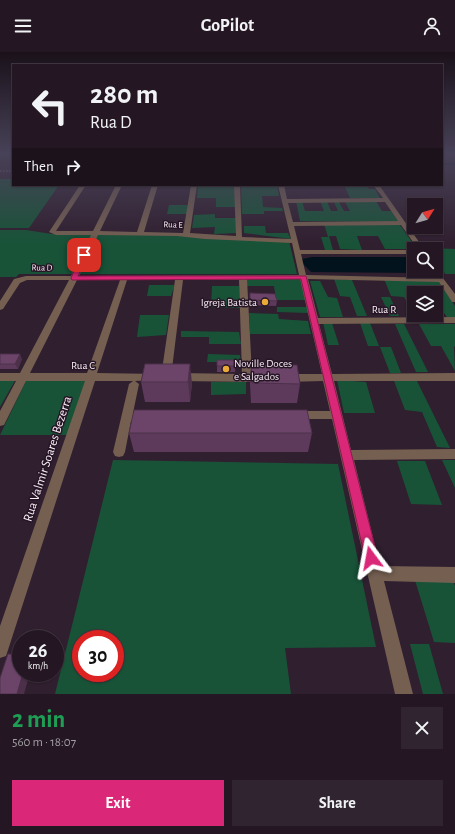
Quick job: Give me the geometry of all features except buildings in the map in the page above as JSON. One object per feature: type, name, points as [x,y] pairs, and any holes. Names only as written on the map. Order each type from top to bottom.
[{"type":"street","name":"Rua E","points":[[82,186],[52,232],[186,234],[205,237],[294,241]]},
{"type":"street","points":[[0,422],[74,278],[118,186]]},
{"type":"street","points":[[140,233],[155,186]]},
{"type":"street","points":[[186,234],[194,186]]},
{"type":"street","points":[[237,186],[239,238]]},
{"type":"street","points":[[281,186],[404,694]]},
{"type":"street","points":[[377,186],[416,242]]},
{"type":"street","points":[[285,201],[386,200]]},
{"type":"street","points":[[290,224],[402,223]]},
{"type":"street","points":[[297,252],[407,252]]},
{"type":"street","name":"Rua D","points":[[0,307],[17,281],[21,279],[407,275]]},
{"type":"street","name":"Rua Valmir Soares Bezerra","points":[[0,650],[124,278]]},
{"type":"street","points":[[166,377],[179,278]]},
{"type":"street","points":[[243,278],[247,378]]},
{"type":"street","points":[[439,278],[455,300]]},
{"type":"street","name":"Rua R","points":[[314,321],[455,320]]},
{"type":"street","name":"Rua C","points":[[0,377],[455,377]]},
{"type":"street","points":[[119,452],[134,384]]},
{"type":"street","points":[[284,416],[337,415]]},
{"type":"street","points":[[127,417],[158,416]]},
{"type":"street","points":[[346,455],[455,454]]},
{"type":"street","points":[[375,573],[455,575]]},
{"type":"green space","points":[[0,183],[12,183],[12,186],[58,186],[29,228],[0,228]]},
{"type":"green space","points":[[198,186],[235,186],[236,207],[216,207],[216,198],[197,198]]},
{"type":"green space","points":[[241,186],[277,186],[279,196],[262,196],[263,207],[282,208],[283,211],[264,211],[264,214],[242,214]]},
{"type":"green space","points":[[344,186],[367,186],[369,189],[375,189],[380,198],[350,198]]},
{"type":"green space","points":[[296,201],[302,201],[305,211],[324,211],[320,201],[327,201],[331,211],[338,211],[334,202],[339,202],[344,211],[350,211],[345,202],[376,201],[382,211],[391,211],[399,222],[300,221]]},
{"type":"green space","points":[[169,205],[188,205],[187,214],[167,214]]},
{"type":"green space","points":[[215,214],[215,218],[236,218],[237,233],[214,234],[215,227],[192,228],[194,215]]},
{"type":"green space","points":[[324,224],[400,225],[412,242],[407,242],[407,249],[385,249],[378,236],[357,236],[362,250],[340,249],[336,236],[329,236],[333,250],[325,250],[321,237],[328,237]]},
{"type":"green space","points":[[244,226],[265,226],[266,233],[288,233],[291,239],[244,233]]},
{"type":"green space","points":[[0,230],[26,230],[52,234],[180,234],[289,241],[297,274],[19,274],[16,277],[0,277]]},
{"type":"green space","points":[[443,248],[455,249],[455,274],[445,274],[443,270]]},
{"type":"green space","points":[[246,279],[300,279],[306,300],[276,300],[274,286],[247,286]]},
{"type":"green space","points":[[334,279],[352,280],[367,316],[357,316],[350,297],[340,296]]},
{"type":"green space","points":[[384,279],[439,282],[442,286],[407,286],[407,303],[404,297],[391,296]]},
{"type":"green space","points":[[310,281],[320,281],[328,297],[337,298],[343,317],[320,317]]},
{"type":"green space","points":[[149,285],[175,285],[171,296],[147,296]]},
{"type":"green space","points":[[212,286],[239,286],[240,308],[211,307]]},
{"type":"green space","points":[[443,288],[455,306],[455,317],[447,317],[443,312]]},
{"type":"green space","points":[[381,297],[390,297],[399,316],[390,316]]},
{"type":"green space","points":[[277,307],[307,307],[309,313],[277,312]]},
{"type":"green space","points":[[249,313],[278,314],[279,319],[308,321],[311,334],[250,334]]},
{"type":"green space","points":[[140,315],[169,315],[166,335],[137,337]]},
{"type":"green space","points":[[323,322],[332,323],[339,345],[328,345]]},
{"type":"green space","points":[[360,323],[370,323],[379,346],[368,346]]},
{"type":"green space","points":[[395,324],[404,324],[428,372],[416,372]]},
{"type":"green space","points":[[419,324],[455,324],[455,371],[441,346],[431,346]]},
{"type":"green space","points":[[181,331],[239,332],[241,344],[209,344],[209,337],[181,337]]},
{"type":"green space","points":[[380,347],[391,347],[401,373],[390,373]]},
{"type":"green space","points":[[208,354],[240,355],[241,362],[207,362]]},
{"type":"green space","points":[[0,379],[16,379],[0,407]]},
{"type":"green space","points":[[337,380],[366,382],[375,413],[344,413]]},
{"type":"green space","points":[[26,381],[86,381],[67,435],[0,435]]},
{"type":"green space","points":[[394,381],[417,381],[450,448],[437,447],[422,412],[405,410]]},
{"type":"green space","points":[[211,382],[246,382],[246,394],[211,395]]},
{"type":"green space","points":[[113,460],[338,464],[376,647],[285,648],[291,694],[55,694],[58,682],[64,682],[64,658]]},
{"type":"green space","points":[[442,460],[455,460],[455,488]]},
{"type":"green space","points":[[397,461],[425,461],[442,505],[411,504]]},
{"type":"green space","points":[[451,575],[455,586],[455,643],[434,642],[414,577]]},
{"type":"green space","points":[[410,644],[429,644],[443,694],[423,694]]},
{"type":"water","points":[[312,257],[407,257],[407,273],[311,272],[303,264],[302,259]]},
{"type":"place","name":"Igreja Batista","points":[[265,302]]},
{"type":"place","name":"Noville Doces e Salgados","points":[[226,369]]},
{"type":"route","points":[[84,255],[74,278],[304,277],[371,558]]}]
